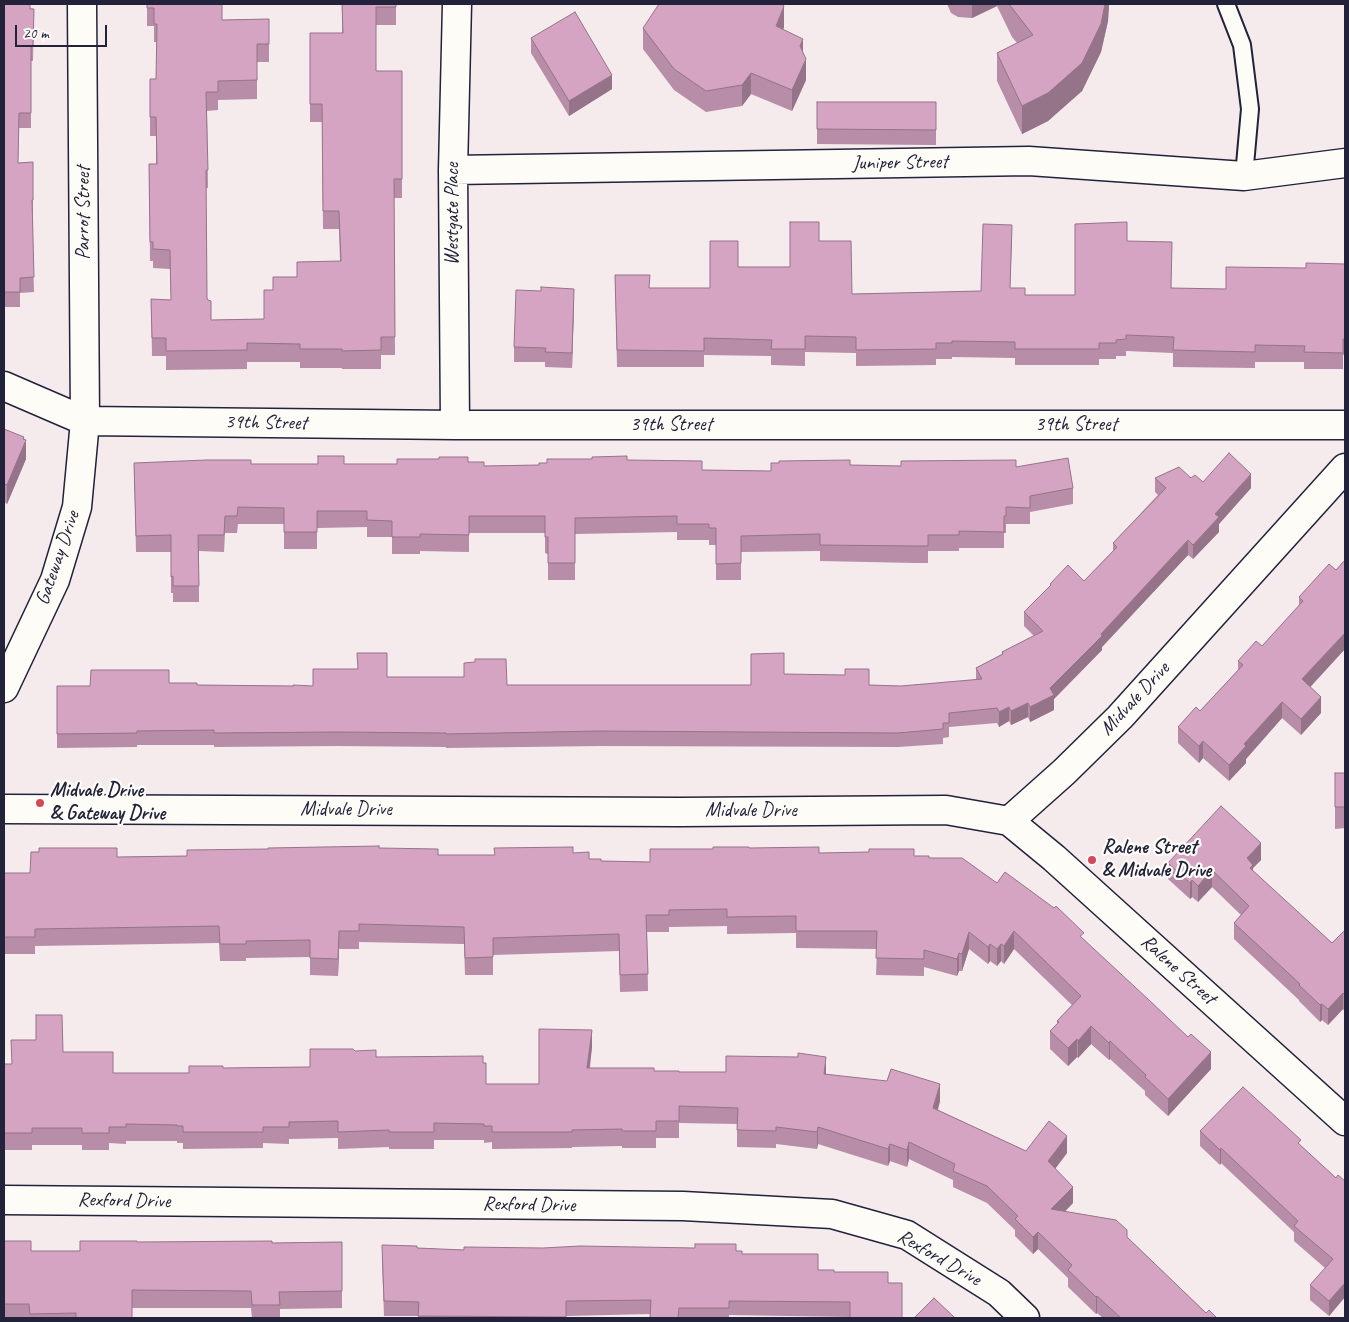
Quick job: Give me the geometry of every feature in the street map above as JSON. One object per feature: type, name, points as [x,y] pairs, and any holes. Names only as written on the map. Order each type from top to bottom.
[{"type":"street","name":"Parrot Street","points":[[82,4],[86,421]]},
{"type":"street","name":"Westgate Place","points":[[455,425],[453,170],[457,4]]},
{"type":"street","name":"Juniper Street","points":[[453,170],[1029,161],[1244,176],[1345,163]]},
{"type":"street","name":"39th Street","points":[[4,386],[86,421],[455,425],[1345,425]]},
{"type":"street","name":"Gateway Drive","points":[[4,688],[55,580],[77,507],[86,421]]},
{"type":"street","name":"Midvale Drive","points":[[4,809],[660,812],[946,810],[1009,820],[1064,772],[1120,717],[1345,468]]},
{"type":"street","name":"Ralene Street","points":[[1009,820],[1345,1120]]},
{"type":"street","name":"Rexford Drive","points":[[4,1200],[683,1206],[832,1214],[907,1235],[1000,1293],[1025,1318]]},
{"type":"lane","points":[[1226,4],[1242,45],[1250,109],[1244,176]]},
{"type":"building","points":[[4,4],[30,4],[30,9],[34,9],[33,46],[31,46],[31,113],[19,113],[18,163],[33,162],[34,277],[20,278],[20,292],[4,292]]},
{"type":"building","points":[[147,4],[222,4],[222,20],[269,19],[269,44],[257,44],[257,80],[218,81],[218,92],[206,92],[208,170],[206,170],[207,298],[211,301],[211,320],[264,319],[264,290],[273,290],[273,277],[297,277],[297,262],[341,261],[339,211],[323,211],[322,104],[310,104],[310,33],[343,33],[342,4],[396,4],[396,7],[376,7],[376,71],[402,71],[402,179],[394,179],[395,337],[381,337],[381,350],[300,349],[300,344],[247,343],[247,350],[166,351],[166,338],[152,338],[151,299],[171,300],[170,250],[153,249],[153,242],[150,242],[149,164],[157,164],[156,117],[150,117],[150,79],[156,79],[157,24],[154,24],[154,8],[147,8]]},
{"type":"building","points":[[659,4],[782,4],[784,6],[776,26],[803,39],[800,46],[806,59],[792,90],[751,73],[742,85],[706,91],[674,69],[643,28]]},
{"type":"building","points":[[1009,4],[1105,4],[1101,24],[1082,63],[1048,93],[1022,106],[997,53],[1033,35]]},
{"type":"building","points":[[575,12],[612,75],[569,101],[531,38]]},
{"type":"building","points":[[817,102],[936,102],[936,130],[817,129]]},
{"type":"building","points":[[790,222],[819,222],[819,241],[851,241],[852,294],[981,291],[983,224],[1012,225],[1010,288],[1025,288],[1025,295],[1075,295],[1075,224],[1127,222],[1127,241],[1172,242],[1171,288],[1226,289],[1226,267],[1306,268],[1306,263],[1345,264],[1345,339],[1343,339],[1343,353],[1304,352],[1305,346],[1255,345],[1255,352],[1173,350],[1174,337],[1126,335],[1126,339],[1116,340],[1116,343],[1099,343],[1099,349],[1015,349],[1015,342],[952,341],[952,343],[936,343],[936,349],[856,350],[856,337],[805,336],[805,349],[771,349],[772,340],[704,338],[704,351],[617,350],[615,275],[650,275],[649,288],[710,288],[710,241],[738,241],[738,267],[790,267]]},
{"type":"building","points":[[541,287],[574,289],[572,353],[545,352],[546,348],[514,347],[516,290],[541,291]]},
{"type":"building","points":[[4,429],[24,437],[23,439],[26,440],[7,485],[4,484]]},
{"type":"building","points":[[1229,453],[1251,474],[1215,514],[1219,517],[1193,545],[1188,540],[1101,634],[1102,636],[1050,688],[1054,695],[1030,707],[1028,703],[1011,711],[1009,707],[999,712],[997,708],[949,713],[949,723],[943,723],[943,729],[898,733],[600,731],[446,734],[337,732],[214,733],[214,730],[57,734],[57,686],[90,686],[91,670],[169,670],[169,683],[313,686],[313,669],[358,669],[357,653],[387,653],[387,677],[464,677],[464,663],[475,662],[475,659],[506,659],[507,685],[751,685],[751,654],[784,653],[784,674],[845,675],[845,669],[869,669],[869,685],[901,686],[982,679],[976,668],[1043,631],[1024,612],[1068,565],[1084,581],[1117,547],[1113,543],[1166,488],[1155,478],[1179,467],[1191,478],[1195,475],[1203,482]]},
{"type":"building","points":[[318,456],[344,456],[344,464],[397,464],[397,459],[468,457],[468,462],[484,462],[484,466],[539,465],[539,463],[547,463],[547,459],[592,459],[592,457],[627,456],[627,460],[702,461],[702,470],[771,471],[771,463],[779,463],[779,461],[850,460],[850,465],[901,466],[901,461],[1016,460],[1016,467],[1068,458],[1073,488],[1030,496],[1030,508],[1006,507],[1004,532],[959,531],[959,535],[928,535],[928,546],[820,545],[820,534],[741,536],[741,563],[716,564],[716,528],[709,528],[709,524],[677,524],[677,516],[575,518],[575,563],[548,563],[548,537],[545,537],[545,516],[469,516],[469,535],[420,534],[420,537],[392,537],[392,521],[367,520],[367,511],[317,511],[317,532],[284,532],[284,508],[238,507],[237,516],[225,516],[224,535],[198,535],[199,586],[173,586],[173,576],[171,577],[171,535],[136,536],[134,463],[251,460],[251,464],[318,464]]},
{"type":"building","points":[[1345,560],[1345,633],[1302,679],[1321,697],[1301,719],[1282,702],[1244,744],[1246,746],[1229,765],[1203,741],[1199,746],[1178,727],[1196,707],[1200,711],[1243,665],[1238,661],[1256,641],[1262,646],[1303,601],[1299,597],[1329,564],[1336,570]]},
{"type":"building","points":[[1335,773],[1345,773],[1345,807],[1335,807]]},
{"type":"building","points":[[1221,806],[1261,843],[1247,858],[1253,865],[1250,868],[1332,943],[1345,930],[1345,995],[1343,993],[1328,1009],[1322,1004],[1320,1005],[1234,923],[1249,906],[1212,870],[1198,886],[1192,880],[1190,883],[1168,863]]},
{"type":"building","points":[[379,846],[379,848],[438,849],[438,855],[495,855],[494,848],[573,847],[573,853],[589,852],[589,859],[601,859],[601,861],[650,862],[650,849],[713,849],[713,847],[819,847],[819,853],[869,852],[869,849],[914,849],[914,856],[962,858],[997,883],[1005,872],[1054,908],[1056,906],[1084,933],[1080,936],[1188,1037],[1191,1034],[1211,1052],[1168,1099],[1145,1077],[1146,1075],[1091,1026],[1078,1041],[1077,1039],[1068,1048],[1050,1031],[1081,996],[1014,931],[1004,946],[1001,944],[997,949],[990,944],[988,947],[969,932],[962,954],[959,953],[957,959],[924,950],[924,959],[876,958],[877,931],[796,931],[796,916],[727,917],[727,909],[669,910],[669,915],[646,915],[648,974],[620,975],[619,934],[493,938],[493,957],[465,958],[464,927],[359,924],[359,931],[339,931],[338,959],[310,958],[310,940],[246,941],[246,944],[220,944],[219,926],[35,929],[35,937],[4,937],[4,873],[30,873],[31,852],[39,852],[39,848],[117,848],[117,857],[187,856],[187,850]]},
{"type":"building","points":[[36,1015],[62,1015],[63,1052],[113,1052],[113,1073],[189,1073],[189,1066],[223,1066],[223,1068],[310,1067],[310,1049],[353,1049],[355,1051],[376,1050],[376,1057],[483,1056],[483,1063],[486,1063],[486,1084],[539,1084],[539,1029],[592,1030],[587,1068],[654,1068],[654,1071],[726,1072],[726,1056],[798,1057],[798,1053],[826,1057],[824,1074],[887,1081],[891,1069],[940,1084],[933,1108],[1026,1151],[1049,1121],[1067,1136],[1048,1161],[1073,1187],[1051,1209],[1116,1220],[1127,1230],[1127,1237],[1206,1313],[1209,1310],[1217,1318],[1121,1318],[1068,1270],[1072,1265],[1038,1232],[1033,1237],[1015,1219],[1018,1216],[987,1186],[953,1171],[955,1164],[909,1142],[907,1150],[890,1144],[888,1149],[818,1127],[817,1132],[776,1127],[776,1131],[737,1130],[738,1108],[679,1106],[679,1121],[656,1121],[656,1131],[622,1131],[622,1129],[572,1130],[572,1132],[492,1132],[492,1126],[484,1126],[484,1124],[434,1123],[434,1132],[389,1132],[389,1130],[338,1132],[338,1121],[289,1122],[289,1127],[263,1127],[263,1132],[183,1132],[183,1126],[177,1125],[126,1124],[126,1127],[109,1127],[109,1133],[82,1133],[82,1128],[32,1128],[32,1133],[4,1133],[4,1064],[12,1064],[11,1040],[36,1040]]},
{"type":"building","points":[[1243,1087],[1301,1140],[1298,1143],[1336,1178],[1338,1175],[1345,1181],[1345,1283],[1329,1301],[1310,1285],[1333,1259],[1294,1226],[1298,1221],[1221,1148],[1220,1150],[1200,1131]]},
{"type":"building","points":[[4,1241],[31,1241],[31,1251],[80,1251],[80,1241],[342,1242],[342,1291],[279,1292],[280,1305],[252,1305],[251,1291],[132,1290],[132,1318],[76,1318],[76,1313],[30,1314],[29,1304],[4,1304]]},
{"type":"building","points":[[695,1244],[736,1244],[736,1251],[742,1251],[742,1254],[818,1254],[818,1270],[834,1270],[834,1272],[888,1272],[888,1283],[902,1283],[902,1318],[850,1318],[850,1302],[729,1301],[729,1308],[679,1308],[678,1318],[650,1318],[651,1300],[566,1301],[566,1317],[418,1316],[419,1302],[384,1301],[382,1245],[464,1250],[464,1247],[543,1248],[580,1246],[695,1248]]},
{"type":"building","points":[[934,1298],[954,1317],[914,1318]]},
{"type":"place","name":"Midvale Drive & Gateway Drive","points":[[40,803]]},
{"type":"place","name":"Ralene Street & Midvale Drive","points":[[1092,860]]}]
